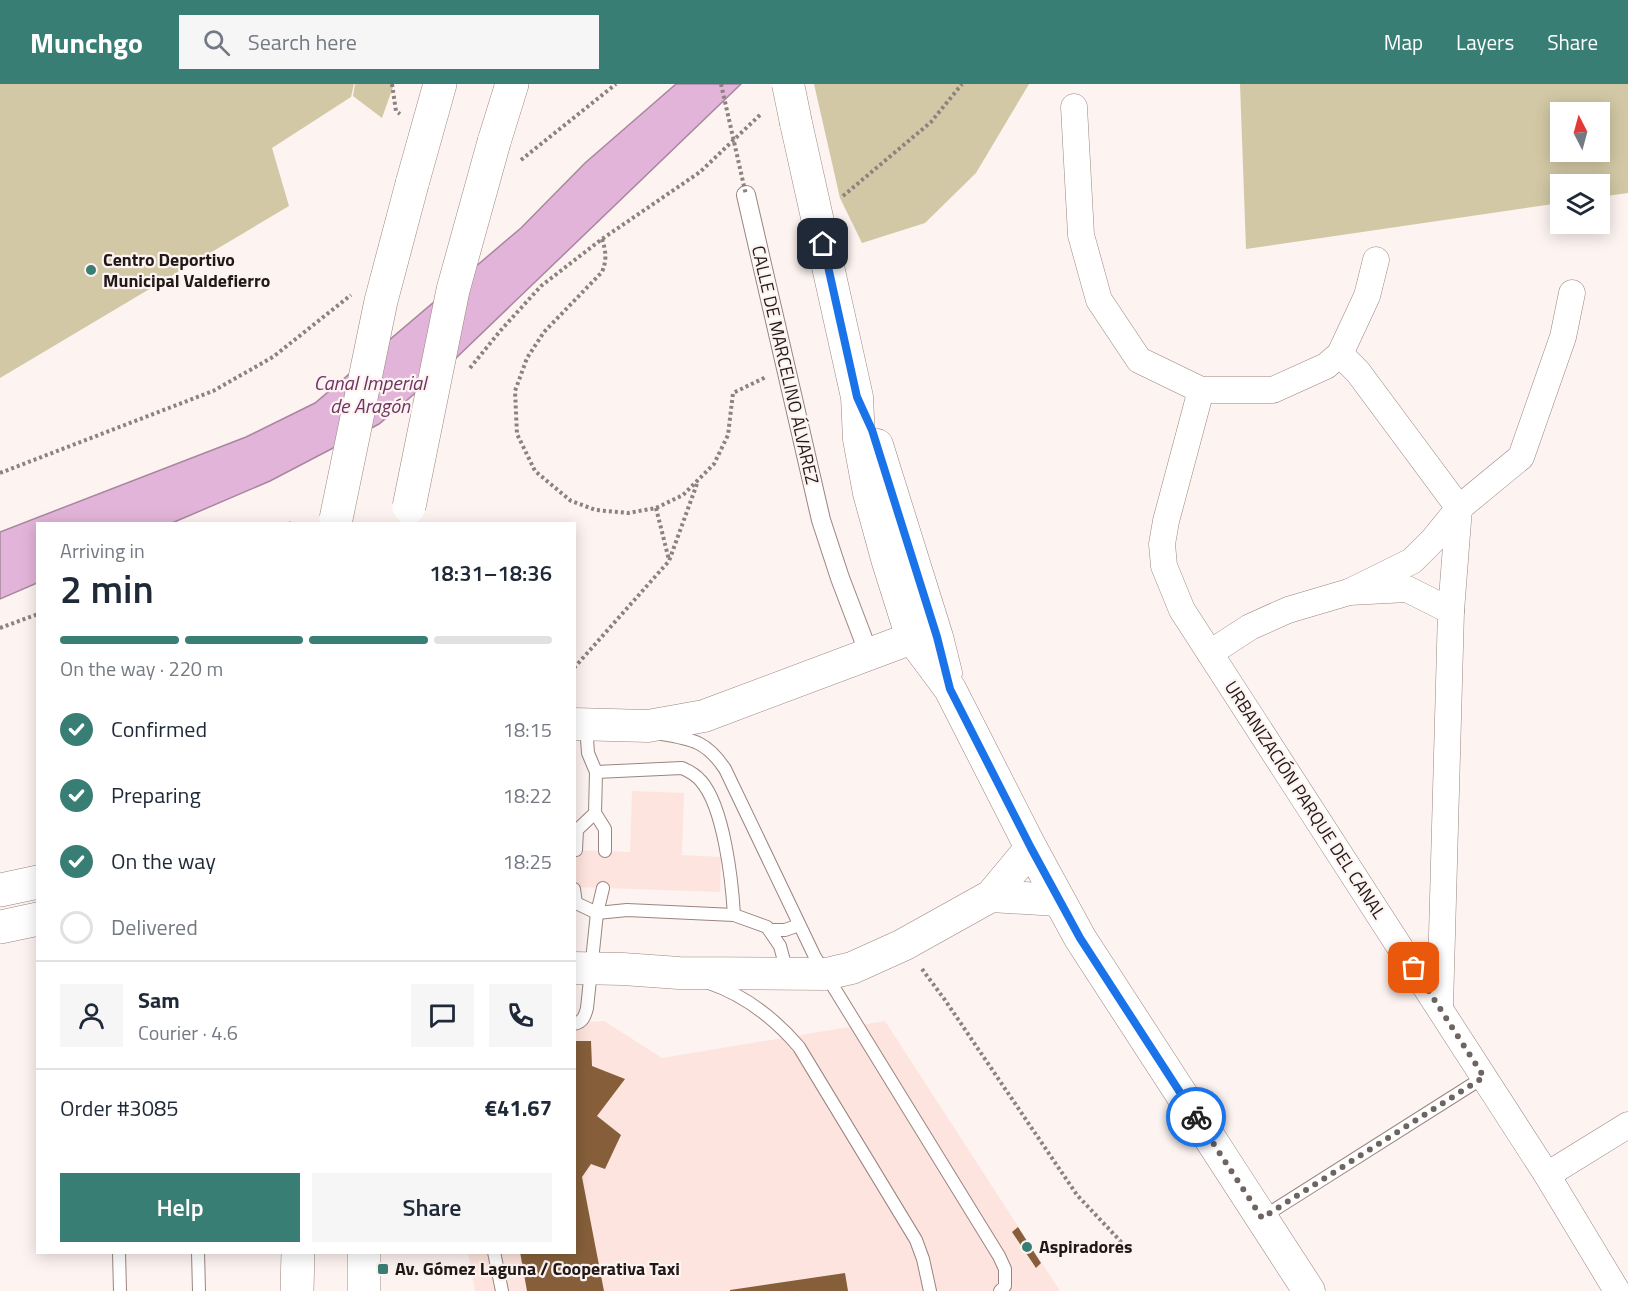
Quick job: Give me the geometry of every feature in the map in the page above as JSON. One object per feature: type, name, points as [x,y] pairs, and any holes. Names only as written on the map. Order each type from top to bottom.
[{"type":"main road","points":[[336,521],[381,301],[440,84]]},
{"type":"main road","points":[[407,515],[453,290],[504,154],[512,84]]},
{"type":"main road","points":[[0,890],[36,882]]},
{"type":"main road","points":[[0,927],[36,919]]},
{"type":"main road","points":[[297,1291],[298,1254]]},
{"type":"main road","points":[[364,1254],[364,1291]]},
{"type":"street","points":[[788,84],[857,397],[859,439],[868,493],[912,638],[950,689],[1058,900],[1080,938],[1309,1291]]},
{"type":"street","points":[[1074,107],[1082,235],[1100,300],[1138,360],[1201,390],[1273,390],[1326,366],[1340,354],[1367,296],[1376,260]]},
{"type":"street","name":"CALLE DE MARCELINO ÁLVAREZ","points":[[746,195],[821,520],[864,641]]},
{"type":"street","points":[[1210,653],[1259,623],[1288,610],[1349,592],[1412,561],[1433,540],[1459,507],[1521,457],[1563,337],[1572,293]]},
{"type":"street","points":[[1340,354],[1358,372],[1459,507],[1451,611],[1440,1007]]},
{"type":"street","name":"URBANIZACIÓN PARQUE DEL CANAL","points":[[1201,390],[1166,520],[1162,544],[1164,566],[1182,610],[1440,1007],[1547,1175],[1617,1291]]},
{"type":"street","points":[[857,397],[872,430],[937,637],[950,689]]},
{"type":"street","points":[[1349,592],[1407,589],[1451,611]]},
{"type":"street","points":[[580,724],[648,726],[704,716],[912,638]]},
{"type":"street","points":[[583,968],[679,973],[826,974],[852,968],[903,945],[991,896],[1031,848]]},
{"type":"street","points":[[991,896],[1058,900]]},
{"type":"street","points":[[1547,1175],[1628,1125]]},
{"type":"lane","points":[[580,724],[596,772],[595,813],[605,829],[606,851]]},
{"type":"lane","points":[[648,726],[657,733],[701,743],[718,758],[733,784],[799,925],[826,974],[999,1256],[1005,1269],[1005,1286],[1000,1291]]},
{"type":"lane","points":[[596,772],[682,768],[692,772],[701,781],[714,806],[729,862],[734,915]]},
{"type":"lane","points":[[576,850],[577,830],[595,813]]},
{"type":"lane","points":[[576,1024],[585,1016],[587,1008],[583,968],[603,888]]},
{"type":"lane","points":[[576,903],[597,913],[627,910],[734,915],[770,930],[780,946],[787,973]]},
{"type":"lane","points":[[770,930],[785,930],[799,925]]},
{"type":"lane","points":[[679,973],[716,985],[745,1000],[785,1031],[799,1047],[916,1240],[930,1291]]},
{"type":"lane","points":[[1262,1218],[1484,1077]]},
{"type":"lane","points":[[119,1254],[120,1291]]},
{"type":"lane","points":[[198,1254],[199,1291]]},
{"type":"lane","points":[[494,1254],[502,1291]]},
{"type":"path","points":[[504,154],[616,84]]},
{"type":"path","points":[[721,84],[746,195]]},
{"type":"path","points":[[840,198],[931,122],[962,84]]},
{"type":"path","points":[[470,368],[542,286],[602,239],[700,172],[768,108]]},
{"type":"path","points":[[602,239],[606,249],[606,262],[602,272],[544,332],[527,358],[515,391],[517,434],[535,471],[571,501],[596,510],[628,513],[656,508],[683,495],[714,464],[728,435],[733,393],[785,369]]},
{"type":"path","points":[[0,473],[213,391],[273,357],[356,291]]},
{"type":"path","points":[[576,666],[669,561],[699,479]]},
{"type":"path","points":[[656,508],[669,561]]},
{"type":"path","points":[[0,628],[36,615]]},
{"type":"path","points":[[903,945],[945,1000],[1077,1195],[1125,1246]]},
{"type":"shaded area","name":"Centro Deportivo Municipal Valdefierro","points":[[0,84],[354,84],[351,97],[272,148],[289,206],[0,378]]},
{"type":"shaded area","points":[[355,84],[394,84],[382,118],[353,96]]},
{"type":"shaded area","points":[[814,84],[1029,84],[976,173],[925,223],[862,243],[840,198]]},
{"type":"shaded area","points":[[1240,84],[1628,84],[1628,193],[1610,195],[1610,174],[1550,174],[1550,204],[1246,249]]},
{"type":"shaded area","points":[[632,791],[684,793],[682,855],[721,857],[720,892],[576,887],[576,850],[630,852]]},
{"type":"shaded area","points":[[604,1021],[662,1058],[885,1021],[1060,1291],[475,1291],[468,1254],[576,1254],[576,1023]]},
{"type":"water","name":"Canal Imperial de Aragón","points":[[676,84],[741,84],[454,360],[379,424],[270,481],[174,522],[36,522],[36,583],[0,599],[0,532],[246,437],[315,403],[521,228],[585,163]]},
{"type":"building","points":[[576,1041],[591,1041],[592,1066],[625,1079],[597,1116],[621,1135],[605,1169],[591,1164],[582,1177],[604,1291],[527,1291],[520,1254],[576,1254]]},
{"type":"building","name":"Aspiradores","points":[[1018,1227],[1041,1263],[1036,1268],[1012,1232]]},
{"type":"building","points":[[845,1273],[848,1291],[730,1291],[730,1290]]},
{"type":"way so far","points":[[1196,1117],[1262,1218],[1484,1077],[1414,968]]},
{"type":"place","name":"Centro Deportivo Municipal Valdefierro","points":[[91,270]]},
{"type":"place","name":"Aspiradores","points":[[1027,1247]]},
{"type":"place","name":"Av. Gómez Laguna / Cooperativa Taxi","points":[[383,1269]]},
{"type":"route","points":[[823,244],[857,397],[872,430],[937,637],[950,689],[1058,900],[1080,938],[1196,1117]]}]
